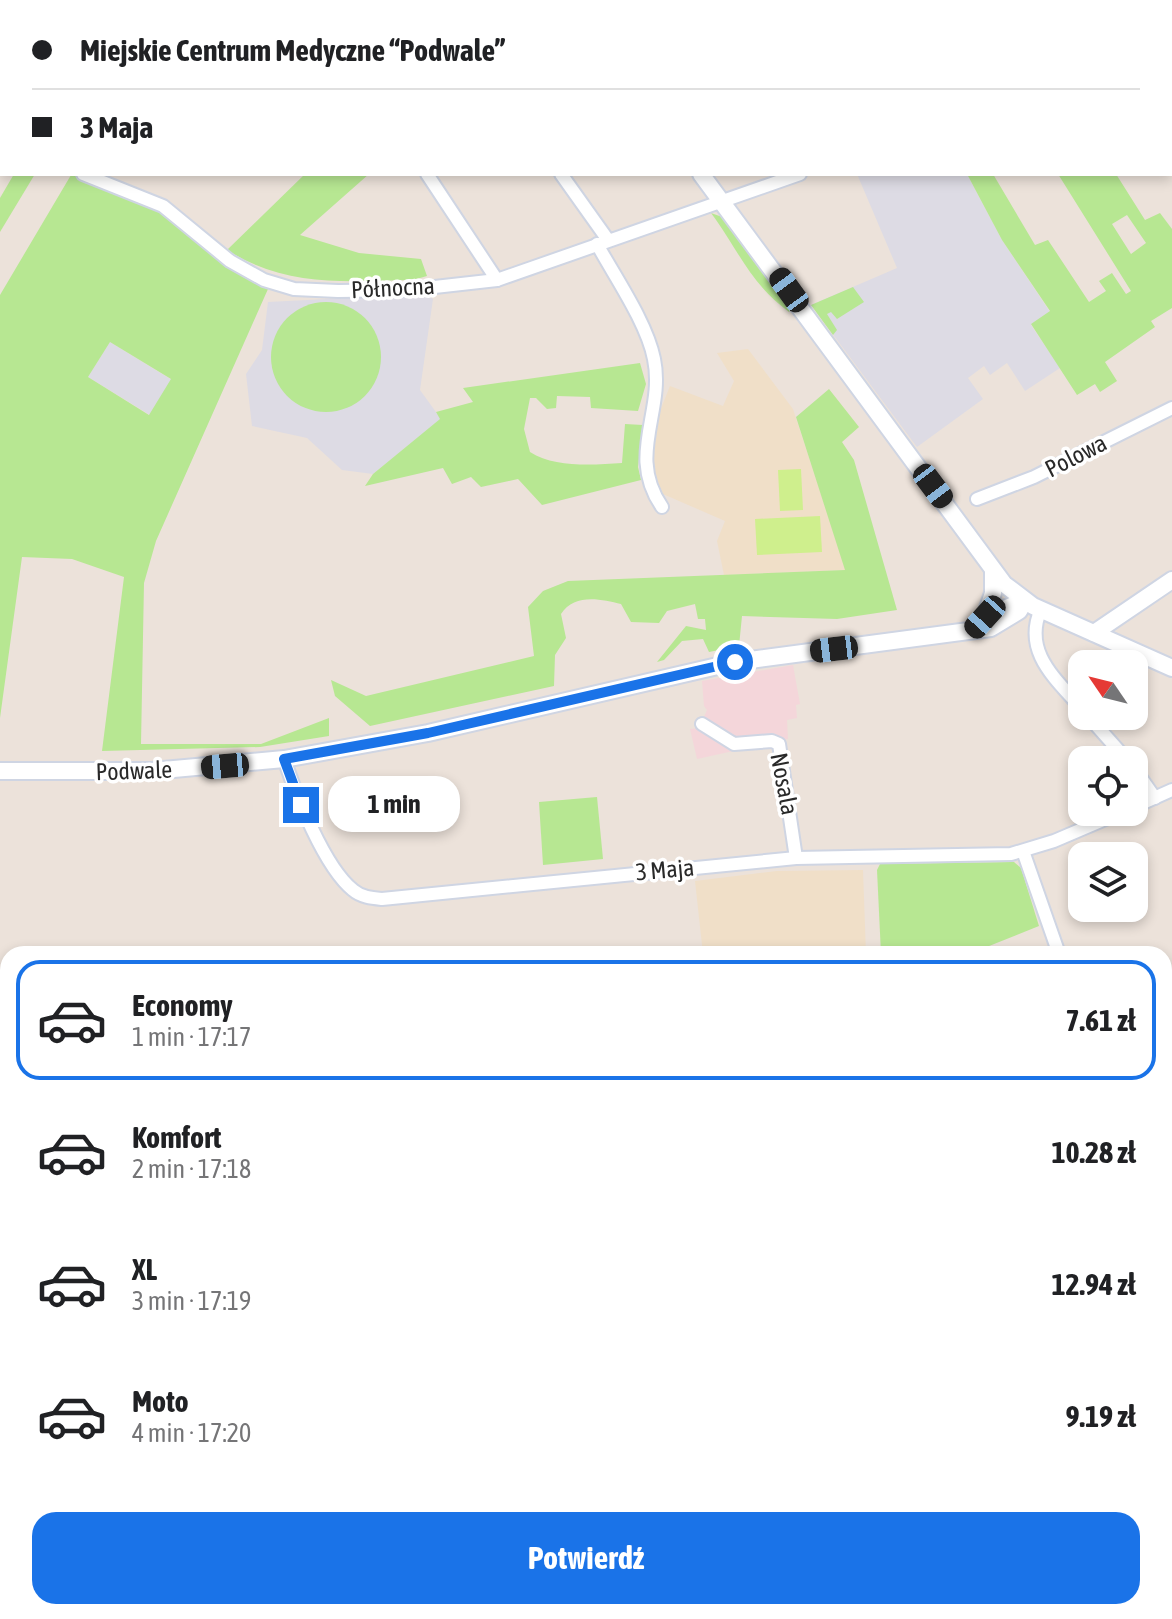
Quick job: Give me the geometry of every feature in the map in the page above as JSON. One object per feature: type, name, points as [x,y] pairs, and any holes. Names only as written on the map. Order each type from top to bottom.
[{"type":"street","name":"Północna","points":[[88,176],[163,206],[230,261],[275,285],[314,290],[408,290],[497,280],[794,176]]},
{"type":"street","points":[[428,176],[497,280]]},
{"type":"street","points":[[562,176],[603,242],[654,358],[656,386],[646,432],[646,465],[653,494],[662,507]]},
{"type":"street","points":[[703,176],[993,570],[1025,601],[1172,668]]},
{"type":"street","name":"Polowa","points":[[977,499],[1034,477],[1172,408]]},
{"type":"street","points":[[979,623],[993,593],[993,570]]},
{"type":"street","points":[[1094,633],[1172,580]]},
{"type":"street","name":"Podwale","points":[[0,771],[139,772],[284,759],[428,733],[735,662],[979,623],[998,626],[1019,611],[1025,601]]},
{"type":"street","points":[[1041,609],[1035,645],[1039,658],[1068,692]]},
{"type":"street","name":"Nosala","points":[[702,724],[734,744],[772,741],[779,744],[796,858]]},
{"type":"street","points":[[1100,730],[1115,746]]},
{"type":"street","name":"3 Maja","points":[[284,759],[301,805],[335,869],[351,889],[374,898],[796,858],[1023,851],[1086,826]]},
{"type":"street","points":[[1148,788],[1155,798]]},
{"type":"street","points":[[1148,801],[1172,790]]},
{"type":"street","points":[[1023,851],[1056,946]]},
{"type":"shaded area","points":[[858,176],[968,176],[1002,240],[1050,312],[1031,325],[1060,368],[1025,391],[1007,363],[990,375],[984,366],[968,378],[983,399],[917,447],[811,305],[897,268]]},
{"type":"shaded area","points":[[425,294],[433,299],[420,390],[441,419],[373,474],[342,470],[307,438],[252,426],[246,374],[262,350],[268,302]]},
{"type":"shaded area","points":[[110,342],[172,380],[150,415],[88,377]]},
{"type":"shaded area","points":[[748,349],[793,409],[846,570],[724,575],[717,541],[725,521],[656,491],[651,479],[652,431],[670,386],[723,406],[734,381],[717,353]]},
{"type":"shaded area","points":[[793,665],[800,704],[796,705],[797,718],[787,720],[788,739],[697,759],[690,729],[699,728],[707,710],[702,681]]},
{"type":"shaded area","points":[[863,870],[866,946],[702,946],[695,881],[777,871]]},
{"type":"green space","points":[[13,176],[34,176],[0,232],[0,198]]},
{"type":"green space","points":[[70,176],[75,176],[97,181],[166,211],[234,268],[268,289],[156,541],[144,583],[141,744],[261,744],[329,718],[329,736],[260,747],[102,751],[124,577],[72,559],[22,557],[0,718],[0,295]],"holes":[[[110,342],[171,379],[149,415],[88,377]]]},
{"type":"green space","points":[[303,176],[367,176],[300,235],[359,253],[421,259],[427,276],[413,280],[317,280],[272,271],[227,250]]},
{"type":"green space","points":[[968,176],[994,176],[1035,245],[1048,240],[1089,302],[1106,291],[1099,281],[1112,273],[1126,294],[1131,291],[1059,176],[1117,176],[1145,220],[1160,213],[1172,229],[1172,308],[1151,321],[1155,327],[1105,362],[1117,381],[1100,392],[1095,384],[1077,395],[1031,324],[1050,311],[1002,240]],"holes":[[[1127,215],[1146,243],[1131,254],[1112,224]]]},
{"type":"green space","points":[[711,213],[725,218],[791,309],[789,312],[754,277]]},
{"type":"green space","points":[[853,287],[864,302],[837,319],[831,312],[827,314],[837,330],[833,335],[811,305]]},
{"type":"green space","points":[[326,302],[347,307],[365,318],[376,336],[381,357],[376,378],[365,396],[347,407],[326,412],[305,407],[287,396],[276,378],[271,357],[276,336],[287,318],[305,307]]},
{"type":"green space","points":[[640,363],[646,384],[638,411],[591,408],[590,397],[557,396],[556,408],[547,409],[536,398],[530,398],[524,429],[530,452],[540,457],[562,463],[599,464],[622,463],[625,424],[643,425],[638,467],[641,480],[542,505],[518,479],[481,487],[471,477],[452,484],[443,468],[365,486],[373,474],[440,419],[436,412],[473,402],[463,388]]},
{"type":"green space","points":[[829,389],[859,427],[842,442],[854,460],[897,610],[837,619],[742,616],[739,646],[709,652],[703,639],[682,641],[664,660],[657,662],[686,626],[706,630],[705,619],[698,619],[695,604],[667,611],[659,623],[631,622],[621,604],[597,599],[580,600],[566,607],[561,614],[566,638],[555,655],[554,686],[370,726],[335,696],[331,680],[366,696],[534,656],[528,607],[543,591],[568,581],[845,570],[796,417]]},
{"type":"green space","points":[[801,469],[803,510],[780,511],[778,470]]},
{"type":"green space","points":[[820,516],[822,552],[757,555],[755,519]]},
{"type":"green space","points":[[597,797],[603,859],[543,865],[539,802]]},
{"type":"green space","points":[[1014,862],[1021,868],[1039,926],[989,946],[881,946],[877,870],[880,864]]},
{"type":"route","points":[[301,805],[284,759],[428,733],[735,662]]}]
